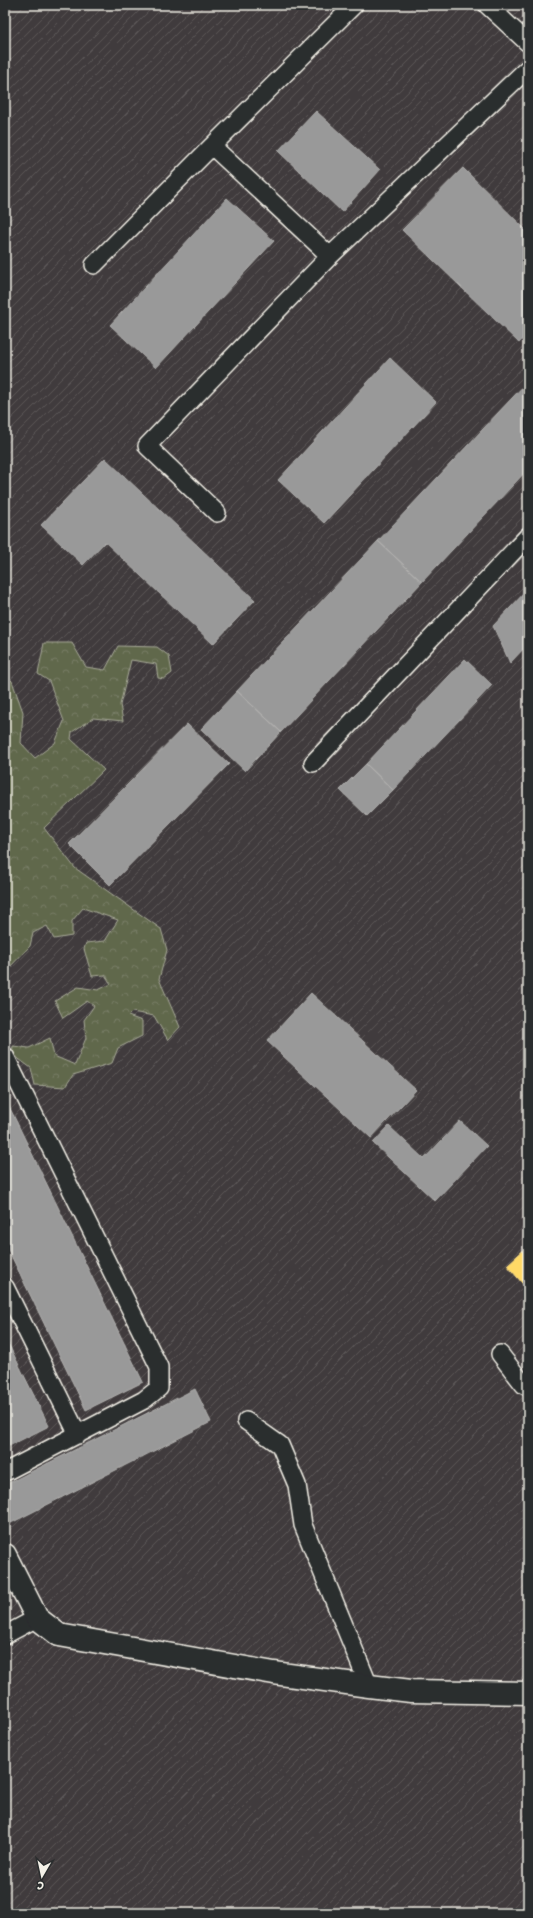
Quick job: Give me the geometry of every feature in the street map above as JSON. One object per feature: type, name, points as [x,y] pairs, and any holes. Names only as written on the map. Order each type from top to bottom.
[{"type":"street","points":[[5,1555],[37,1618],[59,1635],[274,1673],[411,1691],[528,1692]]},
{"type":"lane","points":[[94,265],[354,5]]},
{"type":"lane","points":[[487,5],[528,43]]},
{"type":"lane","points":[[217,513],[147,446],[330,256],[528,68]]},
{"type":"lane","points":[[212,146],[330,256]]},
{"type":"lane","points":[[314,763],[528,536]]},
{"type":"lane","points":[[5,1056],[159,1367],[159,1388],[144,1400],[5,1472]]},
{"type":"lane","points":[[5,1288],[78,1434]]},
{"type":"lane","points":[[500,1354],[524,1385],[528,1387]]},
{"type":"lane","points":[[246,1421],[280,1445],[297,1485],[303,1525],[370,1686]]},
{"type":"lane","points":[[5,1635],[37,1618]]},
{"type":"shaded area","points":[[5,5],[528,5],[528,1913],[5,1913]]},
{"type":"green space","points":[[44,643],[72,643],[86,667],[105,670],[118,646],[157,647],[169,656],[172,673],[164,679],[158,678],[156,664],[131,660],[120,705],[123,721],[93,718],[72,732],[71,739],[104,770],[44,828],[75,868],[161,929],[167,950],[159,979],[180,1027],[168,1040],[154,1016],[132,1012],[128,1016],[142,1021],[142,1036],[118,1048],[112,1063],[73,1075],[65,1087],[35,1085],[31,1068],[12,1054],[13,1046],[29,1048],[50,1038],[54,1056],[75,1065],[86,1038],[84,1020],[94,1006],[87,1001],[63,1018],[55,1001],[78,987],[98,990],[111,984],[105,975],[92,976],[84,949],[86,943],[105,941],[118,920],[83,908],[72,921],[72,936],[54,939],[47,926],[33,933],[30,946],[8,969],[5,969],[5,674],[12,681],[23,712],[21,743],[35,758],[55,743],[64,721],[49,681],[38,674]]},
{"type":"building: Жильё","points":[[528,1246],[528,1290],[507,1265]]},
{"type":"building: Промзона","points":[[316,111],[380,170],[342,212],[278,151]]},
{"type":"building: Промзона","points":[[463,168],[528,232],[528,305],[525,308],[528,312],[528,333],[519,343],[402,230]]},
{"type":"building: Промзона","points":[[227,198],[274,241],[156,368],[110,325]]},
{"type":"building: Промзона","points":[[390,358],[436,402],[324,523],[278,480]]},
{"type":"building: Промзона","points":[[528,381],[528,469],[422,582],[378,541]]},
{"type":"building: Промзона","points":[[105,458],[255,600],[213,644],[105,542],[83,565],[41,525]]},
{"type":"building: Промзона","points":[[378,541],[422,582],[281,732],[237,691]]},
{"type":"building: Промзона","points":[[528,589],[528,644],[510,663],[493,626]]},
{"type":"building: Промзона","points":[[465,659],[492,685],[393,790],[366,764]]},
{"type":"building: Промзона","points":[[237,691],[281,732],[245,771],[201,729]]},
{"type":"building: Промзона","points":[[187,724],[229,764],[110,885],[69,844]]},
{"type":"building: Промзона","points":[[366,764],[393,790],[367,816],[340,790]]},
{"type":"building: Промзона","points":[[311,993],[416,1090],[371,1138],[267,1041]]},
{"type":"building: Промзона","points":[[5,1098],[143,1382],[86,1410],[5,1243]]},
{"type":"building: Промзона","points":[[460,1121],[487,1146],[435,1201],[373,1143],[389,1126],[424,1159]]},
{"type":"building: Промзона","points":[[5,1337],[49,1426],[5,1448]]},
{"type":"building: Промзона","points":[[195,1389],[211,1422],[9,1524],[5,1515],[5,1485]]}]
